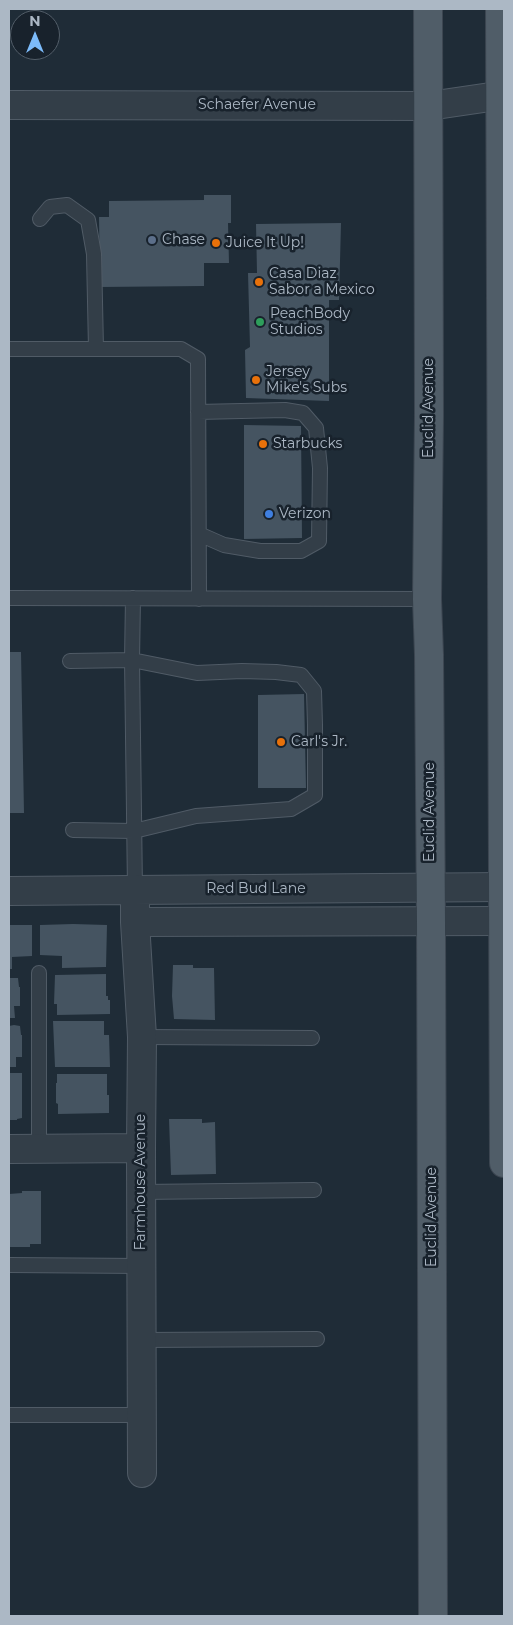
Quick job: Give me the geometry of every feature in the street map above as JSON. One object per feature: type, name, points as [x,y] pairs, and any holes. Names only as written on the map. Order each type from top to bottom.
[{"type":"main road","name":"Euclid Avenue","points":[[428,9],[428,599],[433,1616]]},
{"type":"main road","points":[[500,9],[502,95],[504,1163]]},
{"type":"street","name":"Schaefer Avenue","points":[[9,105],[429,106],[502,95]]},
{"type":"street","name":"Red Bud Lane","points":[[9,891],[503,887]]},
{"type":"street","name":"Farmhouse Avenue","points":[[135,890],[135,922],[142,1037],[142,1473]]},
{"type":"street","points":[[135,922],[504,921]]},
{"type":"street","points":[[9,1149],[141,1148]]},
{"type":"lane","points":[[40,219],[50,207],[66,205],[88,220],[94,254],[96,350]]},
{"type":"lane","points":[[9,350],[181,350],[198,359],[200,598]]},
{"type":"lane","points":[[198,412],[285,410],[303,413],[316,428],[320,468],[318,540],[301,551],[260,551],[224,545],[199,534]]},
{"type":"lane","points":[[9,598],[428,599]]},
{"type":"lane","points":[[133,598],[135,890]]},
{"type":"lane","points":[[70,662],[132,660],[197,673],[242,671],[301,674],[314,691],[315,795],[291,809],[196,816],[134,831],[72,830]]},
{"type":"lane","points":[[39,974],[39,1149]]},
{"type":"lane","points":[[142,1037],[312,1038]]},
{"type":"lane","points":[[141,1192],[314,1190]]},
{"type":"lane","points":[[9,1264],[141,1266]]},
{"type":"lane","points":[[141,1340],[317,1340]]},
{"type":"lane","points":[[9,1415],[142,1414]]},
{"type":"building","name":"Chase","points":[[204,195],[231,195],[231,223],[228,223],[229,263],[204,263],[204,286],[100,287],[99,217],[109,217],[109,201],[204,200]]},
{"type":"building","points":[[341,223],[339,300],[329,300],[329,401],[246,398],[245,350],[250,347],[248,273],[257,273],[256,224]]},
{"type":"building","points":[[244,425],[301,426],[302,538],[244,539]]},
{"type":"building","points":[[9,652],[21,652],[24,813],[9,813]]},
{"type":"building","name":"Carl's Jr.","points":[[304,694],[306,788],[258,788],[258,695]]},
{"type":"building","points":[[9,925],[32,925],[32,956],[12,957],[12,969],[9,969]]},
{"type":"building","points":[[40,925],[107,925],[106,967],[62,968],[62,956],[40,955]]},
{"type":"building","points":[[173,965],[193,965],[193,968],[214,968],[215,1020],[174,1019],[172,996]]},
{"type":"building","points":[[106,974],[106,996],[110,1000],[110,1014],[57,1015],[57,1004],[54,1004],[55,975]]},
{"type":"building","points":[[9,978],[18,978],[20,987],[20,1006],[14,1006],[15,1018],[9,1018]]},
{"type":"building","points":[[53,1021],[104,1021],[104,1035],[109,1035],[110,1067],[55,1067]]},
{"type":"building","points":[[9,1026],[20,1026],[22,1057],[16,1057],[16,1067],[9,1067]]},
{"type":"building","points":[[9,1073],[22,1073],[22,1118],[17,1120],[9,1120]]},
{"type":"building","points":[[57,1074],[107,1074],[109,1113],[58,1114],[58,1104],[56,1103]]},
{"type":"building","points":[[169,1119],[202,1119],[202,1123],[215,1122],[216,1174],[171,1175]]},
{"type":"building","points":[[22,1191],[41,1191],[41,1244],[30,1244],[30,1247],[9,1247],[9,1194],[22,1193]]},
{"type":"place","name":"Chase","points":[[152,240]]},
{"type":"place","name":"Juice It Up!","points":[[216,243]]},
{"type":"place","name":"Casa Diaz Sabor a Mexico","points":[[259,282]]},
{"type":"place","name":"PeachBody Studios","points":[[260,322]]},
{"type":"place","name":"Jersey Mike's Subs","points":[[256,380]]},
{"type":"place","name":"Starbucks","points":[[263,444]]},
{"type":"place","name":"Verizon","points":[[269,514]]},
{"type":"place","name":"Carl's Jr.","points":[[281,742]]}]
